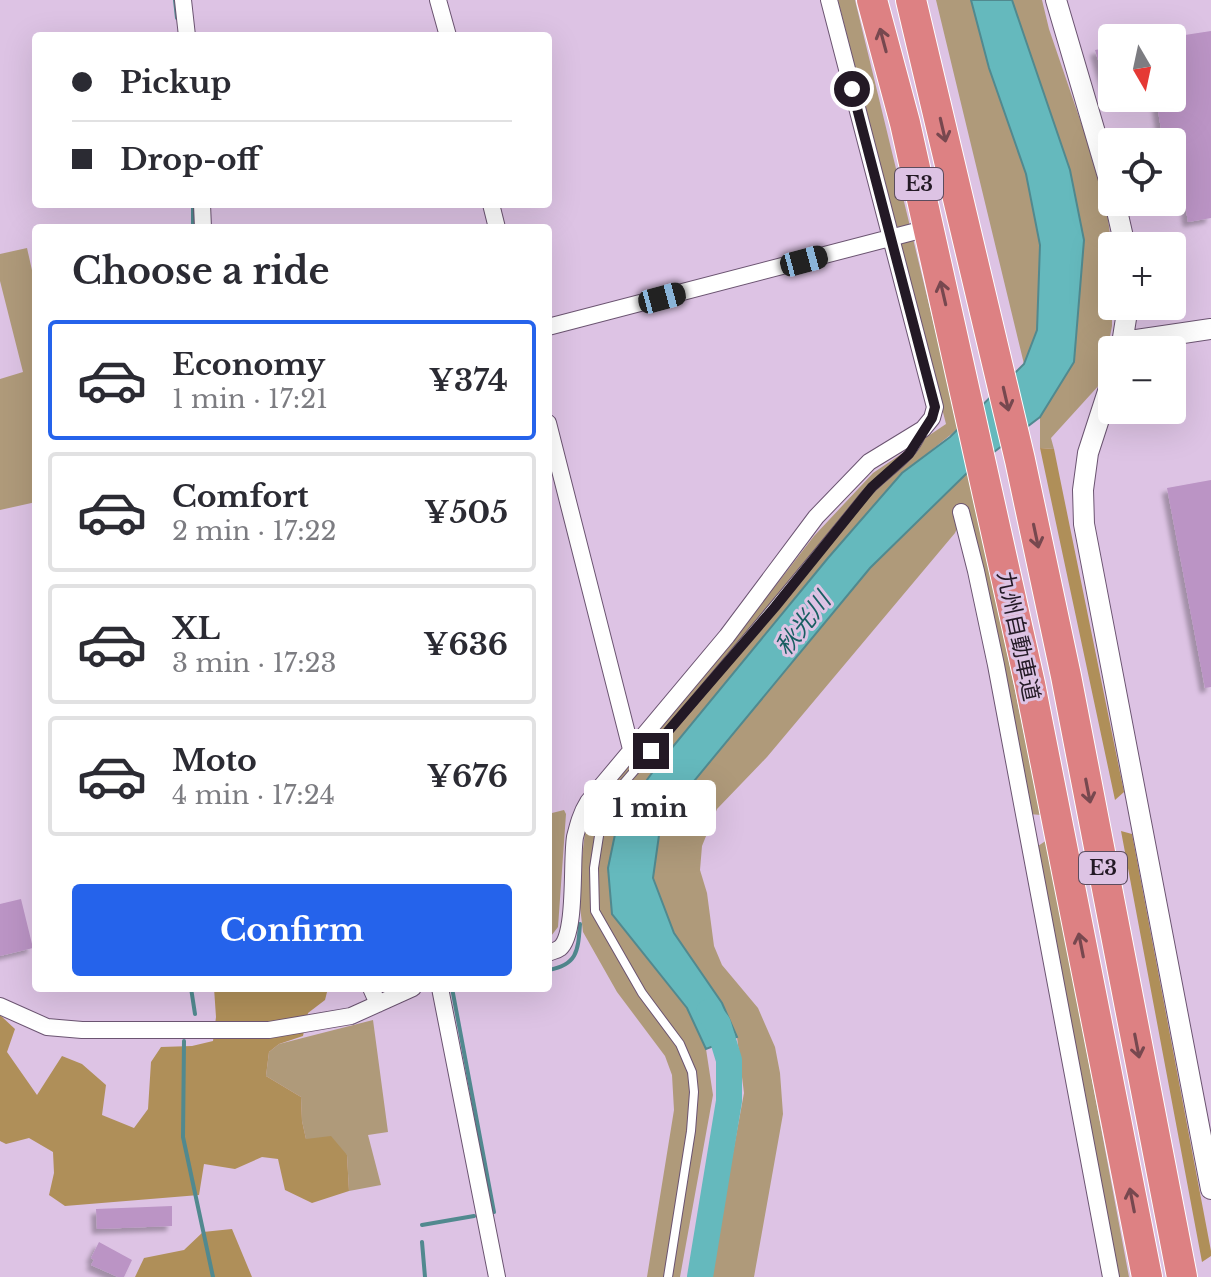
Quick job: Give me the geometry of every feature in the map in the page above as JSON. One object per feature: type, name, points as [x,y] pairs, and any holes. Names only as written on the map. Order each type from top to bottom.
[{"type":"highway","name":"九州自動車道","points":[[872,0],[905,123],[1033,700],[1147,1277]]},
{"type":"highway","name":"九州自動車道","points":[[911,0],[1020,460],[1066,676],[1182,1277]]},
{"type":"street","points":[[183,0],[187,32]]},
{"type":"street","points":[[438,0],[447,32]]},
{"type":"street","points":[[552,951],[560,948],[566,939],[571,916],[575,839],[582,811],[727,636],[816,517],[869,462],[923,429],[932,418],[935,407],[829,0]]},
{"type":"street","points":[[1056,0],[1098,142]]},
{"type":"street","points":[[552,326],[913,232]]},
{"type":"street","points":[[1174,336],[1211,329]]},
{"type":"street","points":[[1098,422],[1088,453],[1083,490],[1084,524],[1211,1189]]},
{"type":"street","points":[[552,439],[631,749]]},
{"type":"street","points":[[961,512],[999,680],[1111,1277]]},
{"type":"street","points":[[373,992],[378,1004]]},
{"type":"street","points":[[0,1006],[47,1027],[82,1030],[269,1030],[351,1016],[404,992]]},
{"type":"street","points":[[441,992],[497,1277]]},
{"type":"lane","points":[[668,1277],[691,1131],[692,1072],[680,1044],[642,993],[595,911],[594,868],[601,823],[611,798],[775,607],[872,487],[909,454],[923,429]]},
{"type":"shaded area","points":[[838,0],[855,0],[959,428],[903,473],[828,558],[657,766],[612,914],[687,1008],[706,1049],[713,1095],[680,1277],[647,1277],[674,1110],[672,1075],[665,1056],[617,992],[583,932],[578,890],[587,816],[726,650],[814,536],[873,473],[946,424]]},
{"type":"shaded area","points":[[936,0],[971,0],[989,68],[1026,174],[1040,245],[1037,330],[1024,364]]},
{"type":"shaded area","points":[[1012,0],[1042,0],[1098,172],[1098,216],[1108,216],[1110,232],[1098,232],[1098,320],[1112,320],[1112,326],[1110,336],[1098,336],[1098,386],[1051,438],[1054,449],[1040,448],[1040,417],[1074,362],[1084,240],[1070,170]]},
{"type":"shaded area","points":[[27,248],[32,270],[32,503],[0,510],[0,379],[23,372],[0,281],[0,254]]},
{"type":"shaded area","points":[[1040,448],[1054,449],[1124,792],[1115,800]]},
{"type":"shaded area","points":[[969,471],[1041,815],[1029,814],[967,507],[955,533],[767,757],[717,809],[702,846],[700,870],[707,893],[714,946],[722,965],[758,1008],[775,1047],[783,1114],[754,1277],[710,1277],[744,1093],[737,1037],[722,1003],[674,933],[653,878],[660,828],[680,798],[870,568]]},
{"type":"shaded area","points":[[564,810],[566,814],[558,927],[552,935],[552,813]]},
{"type":"shaded area","points":[[1121,831],[1132,834],[1211,1251],[1211,1256],[1202,1262]]},
{"type":"shaded area","points":[[1047,840],[1129,1277],[1119,1277],[1035,848]]},
{"type":"shaded area","points":[[214,992],[327,992],[325,1000],[308,1013],[303,1036],[279,1044],[269,1052],[266,1076],[301,1097],[306,1139],[331,1136],[347,1155],[349,1191],[312,1203],[285,1190],[278,1159],[262,1157],[235,1169],[204,1164],[199,1195],[65,1206],[49,1195],[54,1173],[53,1152],[29,1138],[6,1144],[0,1141],[0,1015],[15,1029],[7,1052],[37,1095],[62,1056],[82,1064],[106,1085],[102,1115],[134,1128],[148,1109],[151,1062],[161,1047],[192,1046],[213,1041]]},
{"type":"shaded area","points":[[373,1020],[388,1132],[368,1135],[381,1185],[349,1191],[347,1155],[306,1139],[301,1097],[266,1076],[269,1052],[279,1044]]},
{"type":"shaded area","points":[[232,1229],[252,1277],[135,1277],[144,1258],[184,1250],[203,1232]]},
{"type":"water","points":[[971,0],[1012,0],[1070,170],[1084,240],[1074,362],[1040,417],[969,471],[870,568],[680,798],[660,828],[653,878],[674,933],[722,1003],[737,1037],[706,1049],[687,1008],[612,914],[608,868],[618,820],[657,766],[902,473],[950,437],[1024,364],[1037,330],[1040,245],[1026,174],[989,68]]},
{"type":"building","points":[[1211,31],[1211,218],[1188,222],[1186,128],[1161,128],[1158,112],[1186,112],[1186,35]]},
{"type":"building","points":[[1211,480],[1211,687],[1205,688],[1167,488]]},
{"type":"building","points":[[21,899],[32,948],[0,956],[0,904]]},
{"type":"building","points":[[172,1206],[172,1226],[97,1229],[96,1209]]},
{"type":"building","points":[[99,1242],[132,1260],[124,1277],[91,1265]]},
{"type":"waterway","points":[[175,0],[177,18]]},
{"type":"waterway","points":[[193,208],[193,224]]},
{"type":"waterway","points":[[552,969],[571,960],[580,924]]},
{"type":"waterway","points":[[192,992],[195,1014]]},
{"type":"waterway","points":[[453,992],[494,1212]]},
{"type":"waterway","name":"秋光川","points":[[700,1277],[729,1101],[729,1060],[718,1024],[709,1012]]},
{"type":"waterway","points":[[184,1041],[183,1137],[213,1277]]},
{"type":"waterway","points":[[422,1225],[474,1216]]},
{"type":"waterway","points":[[422,1242],[425,1277]]},
{"type":"route","points":[[651,751],[775,607],[872,487],[909,454],[932,418],[935,407],[852,89]]}]
